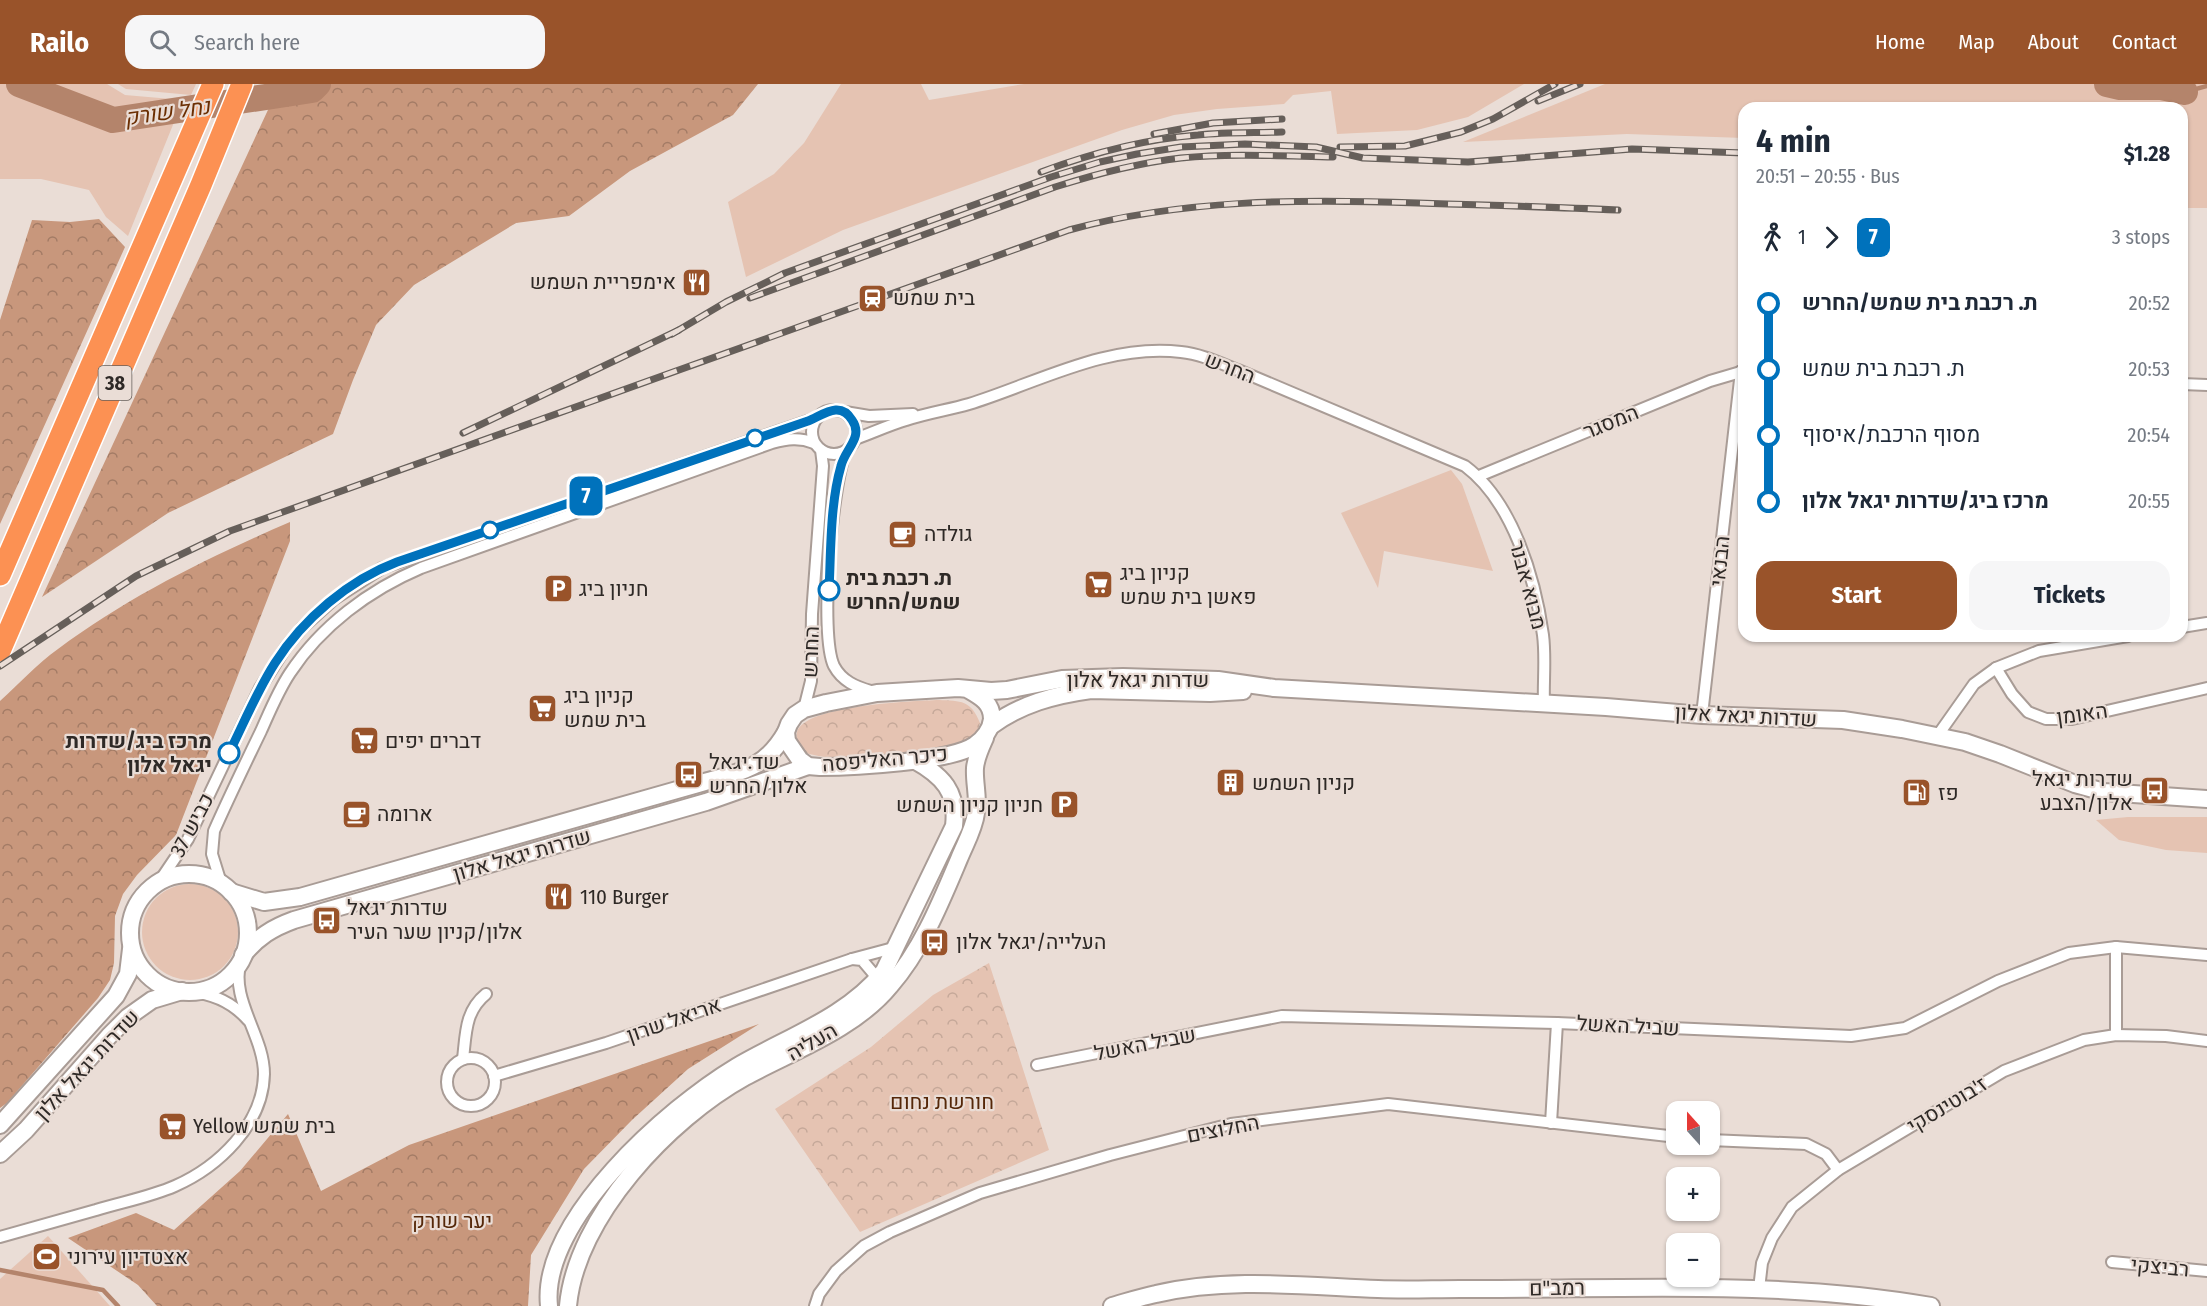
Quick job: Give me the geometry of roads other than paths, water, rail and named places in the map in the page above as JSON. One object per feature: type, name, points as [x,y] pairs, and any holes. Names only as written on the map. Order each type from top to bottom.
[{"type":"highway","name":"38","points":[[0,575],[213,84]]},
{"type":"highway","name":"38","points":[[0,651],[201,185],[242,84]]},
{"type":"main road","name":"שדרות יגאל אלון","points":[[967,689],[1007,690],[1062,679],[1099,677],[1218,680],[1274,688],[1606,707],[1702,716],[1843,720],[1938,735],[2001,754],[2075,784],[2104,792],[2207,799]]},
{"type":"main road","name":"שדרות יגאל אלון","points":[[989,729],[1018,708],[1075,692],[1091,690],[1210,693],[1274,688]]},
{"type":"main road","points":[[786,732],[795,715],[804,709],[826,702],[877,693],[967,689],[986,701],[992,716],[989,729]]},
{"type":"main road","name":"כיכר האליפסה","points":[[786,732],[787,741],[795,756],[808,765],[840,767],[914,760],[966,750],[974,746],[989,729]]},
{"type":"main road","name":"העליה","points":[[568,1306],[573,1274],[603,1211],[641,1162],[692,1114],[730,1086],[800,1050],[858,1014],[889,989],[903,971],[928,930],[972,829],[977,800],[975,768],[989,729]]},
{"type":"main road","name":"שדרות יגאל אלון","points":[[226,888],[264,902],[292,898],[757,765],[768,758],[786,732]]},
{"type":"main road","name":"העליה","points":[[549,1306],[548,1290],[556,1254],[574,1221],[604,1182],[639,1144],[675,1110],[715,1081],[838,1012],[861,996],[884,972],[949,838],[956,814],[952,795],[946,784],[929,768],[914,760]]},
{"type":"main road","name":"שדרות יגאל אלון","points":[[242,957],[255,940],[264,933],[294,920],[706,802],[808,765]]},
{"type":"main road","points":[[176,875],[204,876],[226,888],[241,906],[247,923],[247,940],[242,957],[234,971],[220,982],[204,990],[187,991],[164,986],[149,976],[137,962],[131,945],[130,927],[135,909],[145,894],[159,882],[176,875]]},
{"type":"main road","name":"שדרות יגאל אלון","points":[[0,1125],[116,996],[128,974],[131,963],[131,945]]},
{"type":"main road","name":"שדרות יגאל אלון","points":[[0,1154],[26,1130],[128,1017],[152,1000],[187,991]]},
{"type":"main road","name":"רמב\"ם","points":[[1112,1306],[1157,1293],[1270,1283],[1381,1289],[1583,1287],[1759,1289],[1831,1292],[1931,1306]]},
{"type":"street","name":"החרש","points":[[855,439],[906,420],[969,404],[1095,360],[1155,351],[1182,352],[1238,370],[1465,466],[1479,476]]},
{"type":"street","name":"המסגר","points":[[1479,476],[1710,381],[1738,373]]},
{"type":"street","points":[[2188,384],[2207,385]]},
{"type":"street","name":"החרש","points":[[842,411],[869,416],[917,413],[969,404]]},
{"type":"street","points":[[828,410],[842,411],[853,421],[855,439],[846,451],[835,454],[818,446],[812,427],[816,418],[828,410]]},
{"type":"street","name":"הבנאי","points":[[1702,716],[1738,413]]},
{"type":"street","name":"כביש 37","points":[[159,882],[188,839],[260,688],[275,663],[302,628],[350,588],[382,568],[816,418]]},
{"type":"street","name":"כביש 37","points":[[226,888],[212,854],[214,831],[274,702],[290,673],[325,630],[351,608],[406,574],[772,443],[798,439],[818,446]]},
{"type":"street","name":"החרש","points":[[804,709],[811,681],[812,614],[823,466],[818,446]]},
{"type":"street","name":"החרש","points":[[846,451],[839,471],[836,494],[828,610],[828,646],[831,658],[842,676],[859,688],[877,693]]},
{"type":"street","name":"מבוא אבנר","points":[[1479,476],[1493,493],[1508,519],[1532,581],[1543,636],[1544,705]]},
{"type":"street","points":[[2188,626],[2207,623]]},
{"type":"street","points":[[1938,735],[1974,684],[1996,668],[2039,651],[2092,642]]},
{"type":"street","name":"האומן","points":[[1996,668],[2012,694],[2028,712],[2046,718],[2072,719],[2207,688]]},
{"type":"street","name":"אריאל שרון","points":[[494,1076],[597,1046],[852,959],[897,947]]},
{"type":"street","points":[[2116,947],[2116,1035]]},
{"type":"street","name":"שביל האשל","points":[[1037,1065],[1282,1016],[1557,1023],[1851,1036],[1905,1028],[1998,981],[2069,953],[2116,947],[2207,955]]},
{"type":"street","points":[[0,1237],[162,1191],[193,1177],[218,1159],[240,1136],[252,1118],[260,1097],[264,1075],[261,1050],[239,983],[242,957]]},
{"type":"street","points":[[852,959],[862,960],[873,973],[876,982]]},
{"type":"street","points":[[187,991],[207,994],[226,1002],[252,1024]]},
{"type":"street","points":[[463,1059],[468,1019],[478,1001],[486,994]]},
{"type":"street","points":[[1551,1123],[1557,1023]]},
{"type":"street","name":"ז'בוטינסקי","points":[[1759,1289],[1762,1263],[1772,1238],[1792,1208],[1838,1170],[2004,1071],[2084,1040],[2116,1035],[2166,1036],[2207,1041]]},
{"type":"street","points":[[471,1058],[486,1063],[494,1076],[493,1092],[488,1099],[474,1106],[458,1103],[452,1098],[446,1083],[451,1068],[463,1059],[471,1058]]},
{"type":"street","name":"החלוצים","points":[[815,1306],[819,1294],[836,1271],[864,1246],[890,1232],[981,1193],[1231,1124],[1388,1104],[1666,1136]]},
{"type":"street","points":[[1720,1140],[1806,1144],[1826,1154],[1838,1170]]},
{"type":"street","name":"רביצקי","points":[[2112,1262],[2207,1271]]},
{"type":"waterway","name":"נחל שורק","points":[[19,84],[113,120],[312,90],[318,84]]},
{"type":"waterway","name":"נחל שורק","points":[[2107,84],[2120,87],[2161,87],[2185,92]]},
{"type":"waterway","name":"נחל שורק","points":[[2185,92],[2207,86]]},
{"type":"waterway","points":[[0,1270],[103,1290],[118,1306]]},
{"type":"railway","points":[[1340,147],[1405,146],[1461,132],[1493,119],[1555,84]]},
{"type":"railway","points":[[1538,101],[1580,84]]},
{"type":"railway","points":[[1154,134],[1213,123],[1282,119]]},
{"type":"railway","points":[[1041,172],[1138,143],[1208,134],[1282,132]]},
{"type":"railway","points":[[672,334],[726,302],[785,273],[1051,177],[1100,162],[1137,154],[1181,147],[1245,144],[1316,147],[1363,158],[1468,162],[1632,149],[1738,153]]},
{"type":"railway","points":[[750,298],[1055,187],[1117,170],[1165,160],[1200,156],[1333,157]]},
{"type":"railway","points":[[0,666],[136,576],[230,531],[1069,230],[1155,212],[1242,203],[1330,201],[1618,210]]},
{"type":"railway","points":[[463,433],[679,330]]},
{"type":"place","name":"אימפריית השמש","points":[[697,282]]},
{"type":"place","name":"בית שמש","points":[[872,298]]},
{"type":"place","name":"גולדה","points":[[903,534]]},
{"type":"place","name":"קניון ביג פאשן בית שמש","points":[[1099,585]]},
{"type":"place","name":"חניון ביג","points":[[558,589]]},
{"type":"place","name":"ת. רכבת בית שמש/החרש","points":[[829,590]]},
{"type":"place","name":"קניון ביג בית שמש","points":[[543,708]]},
{"type":"place","name":"דברים יפים","points":[[364,741]]},
{"type":"place","name":"מרכז ביג/שדרות יגאל אלון","points":[[229,753]]},
{"type":"place","name":"שד.יגאל אלון/החרש","points":[[688,774]]},
{"type":"place","name":"קניון השמש","points":[[1231,783]]},
{"type":"place","name":"שדרות יגאל אלון/הצבע","points":[[2154,791]]},
{"type":"place","name":"פז","points":[[1917,793]]},
{"type":"place","name":"חניון קניון השמש","points":[[1064,805]]},
{"type":"place","name":"ארומה","points":[[356,814]]},
{"type":"place","name":"110 Burger","points":[[559,897]]},
{"type":"place","name":"שדרות יגאל אלון/קניון שער העיר","points":[[326,920]]},
{"type":"place","name":"העלייה/יגאל אלון","points":[[935,942]]},
{"type":"place","name":"Yellow בית שמש","points":[[172,1126]]},
{"type":"place","name":"אצטדיון עירוני","points":[[46,1257]]},
{"type":"park label","name":"חורשת נחום","points":[[942,1102]]},
{"type":"park label","name":"יער שורק","points":[[452,1221]]}]
